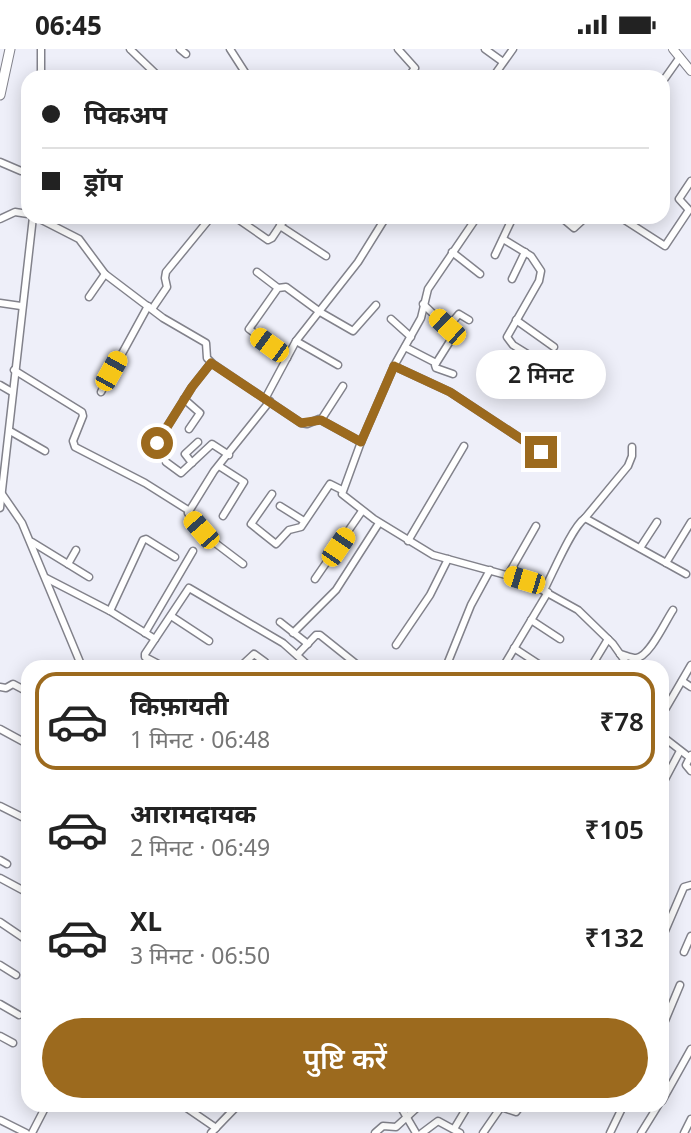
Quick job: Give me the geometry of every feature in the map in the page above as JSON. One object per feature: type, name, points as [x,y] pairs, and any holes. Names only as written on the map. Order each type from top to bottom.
[{"type":"main road","points":[[0,95],[10,49]]},
{"type":"street","points":[[41,49],[41,70]]},
{"type":"street","points":[[130,49],[153,70]]},
{"type":"street","points":[[230,49],[242,70]]},
{"type":"street","points":[[398,49],[414,70]]},
{"type":"street","points":[[485,49],[503,62]]},
{"type":"street","points":[[498,70],[513,49]]},
{"type":"street","points":[[673,49],[691,64]]},
{"type":"street","points":[[679,53],[691,71]]},
{"type":"street","points":[[669,70],[679,53]]},
{"type":"street","points":[[0,162],[21,171]]},
{"type":"street","points":[[631,224],[666,246],[689,210],[679,199],[691,181]]},
{"type":"street","points":[[0,219],[15,212],[21,213]]},
{"type":"street","points":[[0,507],[21,306],[34,224]]},
{"type":"street","points":[[49,224],[79,239],[105,274],[206,343],[207,358],[211,363],[301,423],[321,420],[361,442]]},
{"type":"street","points":[[101,392],[150,307],[168,285],[164,278],[166,272],[205,224]]},
{"type":"street","points":[[245,224],[268,240],[279,226],[326,256]]},
{"type":"street","points":[[243,564],[210,538],[189,516],[188,510],[267,400],[296,341],[358,262],[382,224]]},
{"type":"street","points":[[472,224],[428,289],[421,318],[394,366],[361,442],[342,490],[344,498],[379,523],[433,555],[508,575],[546,591],[578,610],[608,639],[623,660]]},
{"type":"street","points":[[495,255],[510,224]]},
{"type":"street","points":[[502,239],[533,258],[542,274],[507,340],[534,358]]},
{"type":"street","points":[[452,252],[480,274]]},
{"type":"street","points":[[512,279],[525,252]]},
{"type":"street","points":[[257,272],[278,288],[286,287],[320,312],[353,331],[376,305]]},
{"type":"street","points":[[89,297],[105,274]]},
{"type":"street","points":[[278,288],[249,329],[287,358]]},
{"type":"street","points":[[0,303],[21,306]]},
{"type":"street","points":[[423,304],[452,332],[452,338],[436,363],[436,368],[453,374]]},
{"type":"street","points":[[447,327],[459,314],[469,320]]},
{"type":"street","points":[[391,320],[411,337]]},
{"type":"street","points":[[516,320],[554,347]]},
{"type":"street","points":[[296,341],[338,365]]},
{"type":"street","points":[[405,347],[436,363]]},
{"type":"street","points":[[157,443],[211,363]]},
{"type":"street","points":[[394,366],[450,392],[541,452]]},
{"type":"street","points":[[14,370],[82,412],[83,416],[73,441],[75,447],[145,483],[188,510]]},
{"type":"street","points":[[0,385],[12,392]]},
{"type":"street","points":[[321,420],[343,386]]},
{"type":"street","points":[[184,400],[200,413],[189,429]]},
{"type":"street","points":[[10,431],[45,451]]},
{"type":"street","points":[[192,463],[185,454],[198,442]]},
{"type":"street","points":[[166,462],[179,473],[211,444],[229,455]]},
{"type":"street","points":[[408,541],[464,446]]},
{"type":"street","points":[[507,660],[531,620],[581,520],[628,466],[632,447]]},
{"type":"street","points":[[219,466],[244,481],[223,516]]},
{"type":"street","points":[[272,494],[252,522],[254,528],[276,544],[289,530],[299,528],[330,484],[342,490]]},
{"type":"street","points":[[2,493],[16,512],[30,541],[79,660]]},
{"type":"street","points":[[280,506],[304,521]]},
{"type":"street","points":[[315,579],[362,511]]},
{"type":"street","points":[[585,518],[686,573]]},
{"type":"street","points":[[640,548],[657,522]]},
{"type":"street","points":[[666,563],[691,522]]},
{"type":"street","points":[[293,633],[336,590],[379,523]]},
{"type":"street","points":[[508,575],[536,526]]},
{"type":"street","points":[[110,611],[143,540],[146,539],[175,557]]},
{"type":"street","points":[[30,541],[89,577]]},
{"type":"street","points":[[68,564],[76,550]]},
{"type":"street","points":[[145,633],[193,551]]},
{"type":"street","points":[[396,645],[430,595],[448,559]]},
{"type":"street","points":[[449,660],[471,605],[490,570]]},
{"type":"street","points":[[46,577],[155,639]]},
{"type":"street","points":[[152,660],[145,656],[187,589],[269,634],[302,660]]},
{"type":"street","points":[[620,654],[637,658],[642,656],[654,642],[673,610]]},
{"type":"street","points":[[171,616],[209,641]]},
{"type":"street","points":[[531,620],[560,639]]},
{"type":"street","points":[[279,622],[308,644]]},
{"type":"street","points":[[297,655],[316,635],[322,635],[352,660]]},
{"type":"street","points":[[595,660],[608,639]]},
{"type":"street","points":[[514,648],[532,660]]},
{"type":"street","points":[[248,660],[254,654],[263,660]]},
{"type":"street","points":[[669,699],[691,665]]},
{"type":"street","points":[[681,681],[691,687]]},
{"type":"street","points":[[0,687],[6,688],[13,684],[21,688]]},
{"type":"street","points":[[0,729],[21,740]]},
{"type":"street","points":[[669,742],[690,756],[686,767],[691,771]]},
{"type":"street","points":[[669,772],[680,751]]},
{"type":"street","points":[[0,806],[21,816]]},
{"type":"street","points":[[0,877],[21,889]]},
{"type":"street","points":[[669,922],[684,887],[686,884],[691,885]]},
{"type":"street","points":[[0,922],[21,936]]},
{"type":"street","points":[[684,952],[691,936]]},
{"type":"street","points":[[0,965],[16,975]]},
{"type":"street","points":[[669,1011],[680,985]]},
{"type":"street","points":[[0,1004],[19,1015]]},
{"type":"street","points":[[0,1036],[13,1043]]},
{"type":"street","points":[[669,1087],[691,1049]]},
{"type":"street","points":[[32,1133],[43,1112]]},
{"type":"street","points":[[191,1112],[214,1130],[231,1112]]},
{"type":"street","points":[[405,1112],[416,1133]]},
{"type":"street","points":[[376,1133],[385,1125],[396,1127],[413,1112]]},
{"type":"street","points":[[422,1133],[438,1121],[457,1131],[465,1112]]},
{"type":"street","points":[[483,1133],[498,1112]]},
{"type":"street","points":[[610,1133],[620,1112]]},
{"type":"street","points":[[641,1133],[654,1112]]},
{"type":"street","points":[[684,1133],[691,1119]]},
{"type":"street","points":[[0,1120],[26,1133]]},
{"type":"route","points":[[157,443],[192,387],[211,363],[301,423],[321,420],[361,442],[394,366],[450,392],[541,452]]}]
